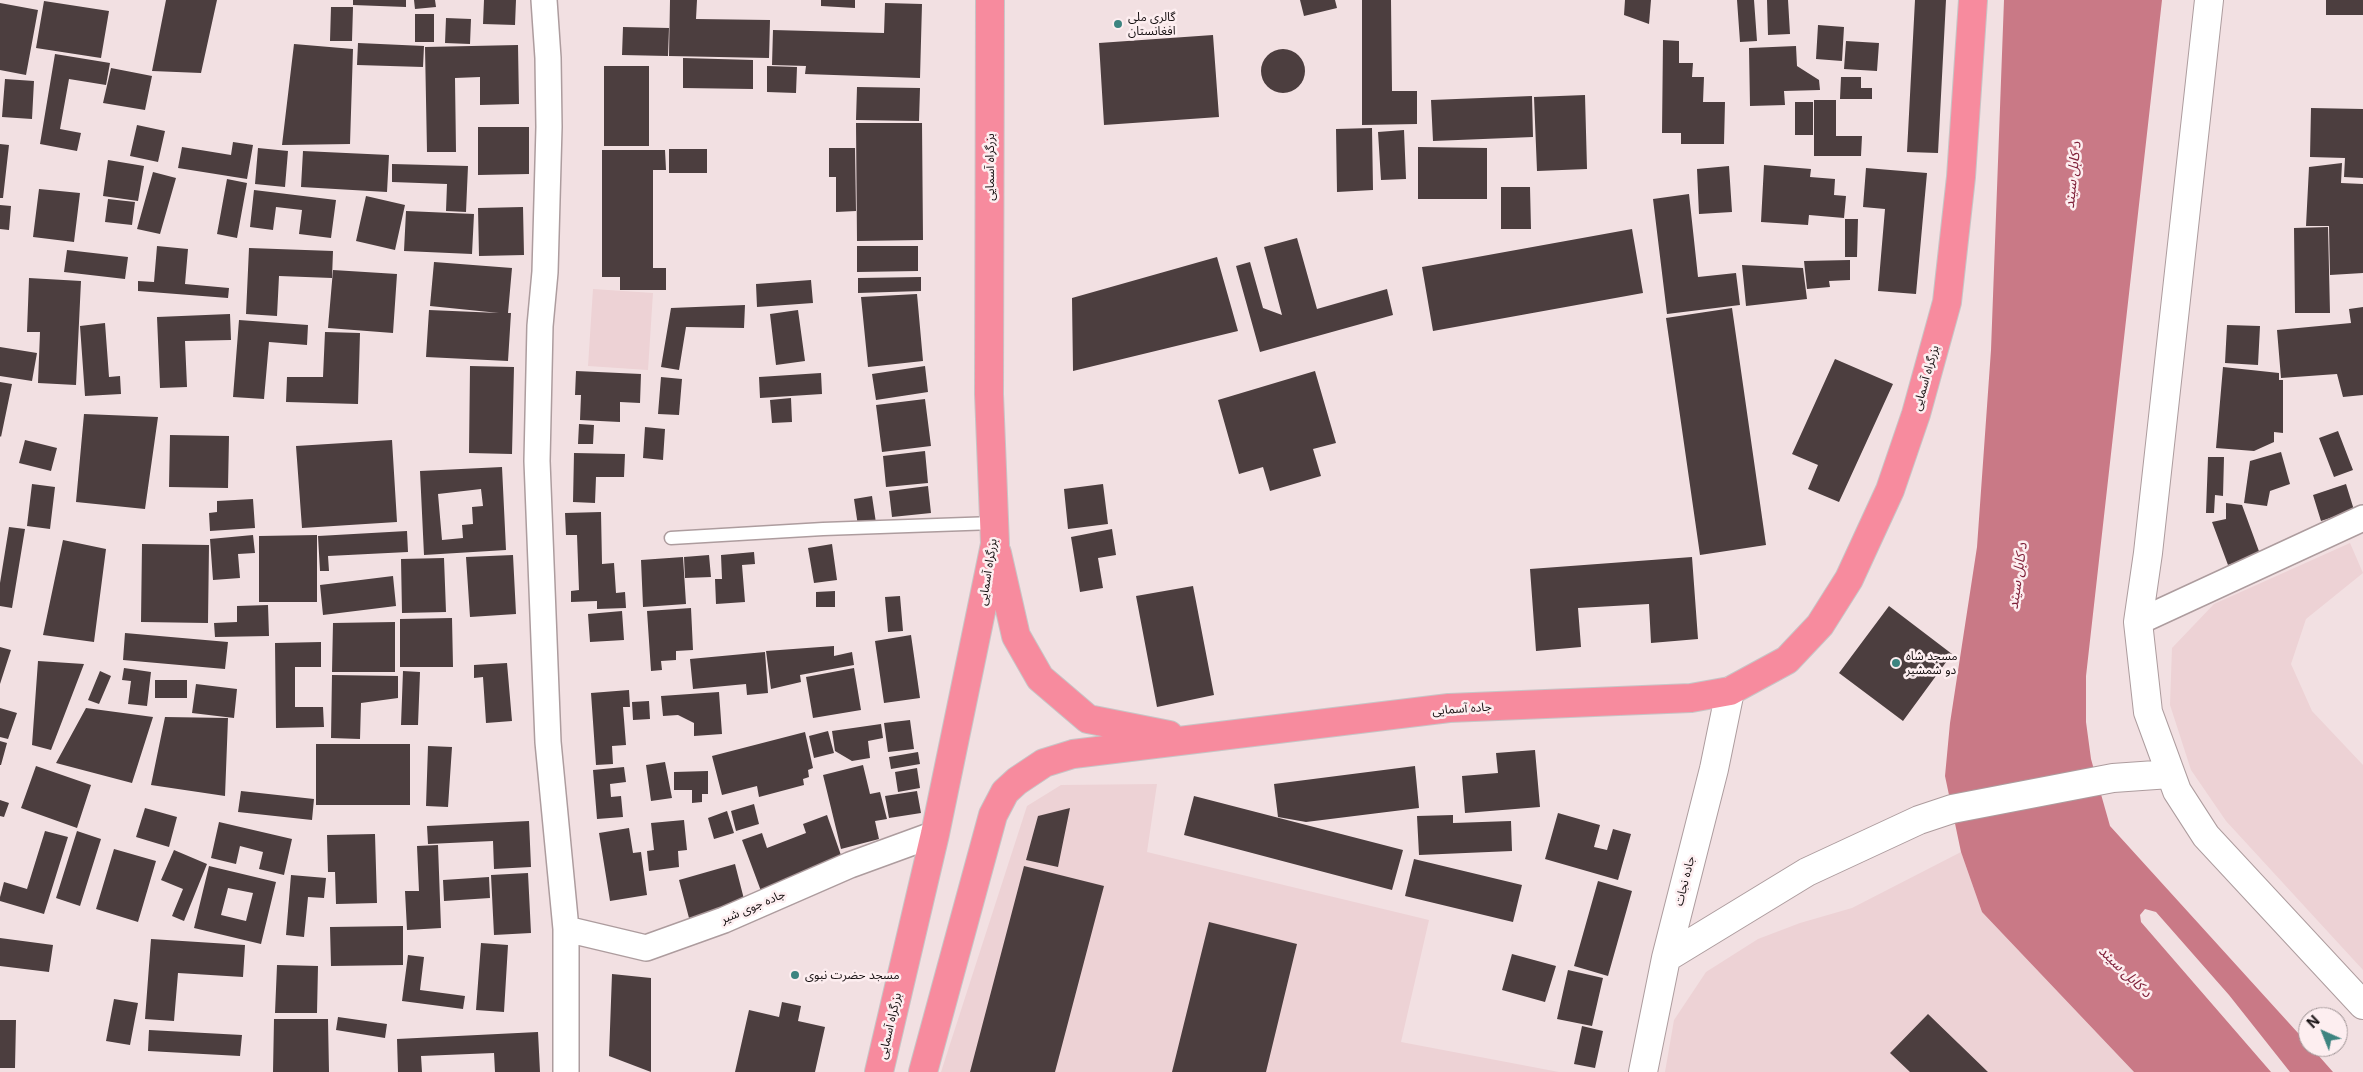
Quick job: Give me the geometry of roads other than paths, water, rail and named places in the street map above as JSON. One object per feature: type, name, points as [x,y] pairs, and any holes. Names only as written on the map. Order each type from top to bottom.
[{"type":"highway","name":"بزرگراه آسمایی","points":[[879,1072],[935,834],[995,534],[989,394],[990,0]]},
{"type":"highway","name":"بزرگراه آسمایی","points":[[1730,691],[1787,660],[1820,625],[1849,579],[1890,490],[1916,414],[1947,302],[1961,177],[1973,0]]},
{"type":"highway","points":[[995,534],[1016,636],[1040,678],[1088,719],[1195,740]]},
{"type":"highway","name":"جاده آسمایی","points":[[1195,740],[1449,708],[1691,698],[1730,691]]},
{"type":"highway","points":[[923,1072],[994,815],[1005,792],[1044,762],[1073,754],[1195,740]]},
{"type":"main road","points":[[2208,0],[2148,554],[2138,622],[2148,712],[2177,792],[2206,836],[2363,1005]]},
{"type":"main road","name":"جاده نجات","points":[[1643,1072],[1666,958],[1714,769],[1730,691]]},
{"type":"main road","points":[[1666,958],[1807,872],[1919,820],[1952,809],[2113,778],[2170,774]]},
{"type":"street","points":[[544,0],[548,58],[548,137],[545,272],[540,326],[537,461],[548,742],[566,929],[566,1072]]},
{"type":"street","points":[[2138,622],[2363,518]]},
{"type":"street","name":"جاده جوی شیر","points":[[566,929],[646,948],[724,920],[850,865],[935,834]]},
{"type":"lane","points":[[671,538],[823,529],[995,534]]},
{"type":"water","name":"د کابل سيند","points":[[2004,0],[2162,0],[2086,676],[2086,722],[2091,759],[2110,826],[2298,1033],[2298,1057],[2320,1057],[2333,1072],[2290,1072],[2229,995],[2156,912],[2145,909],[2140,915],[2141,922],[2271,1072],[2134,1072],[1982,912],[1961,852],[1945,776],[1950,723],[1977,547],[1991,350]]},
{"type":"place","name":"گالری ملی افغانستان","points":[[1118,24]]},
{"type":"place","name":"مسجد شاه دو شمشیر","points":[[1896,663]]},
{"type":"place","name":"مسجد حضرت نبوی","points":[[795,975]]}]
